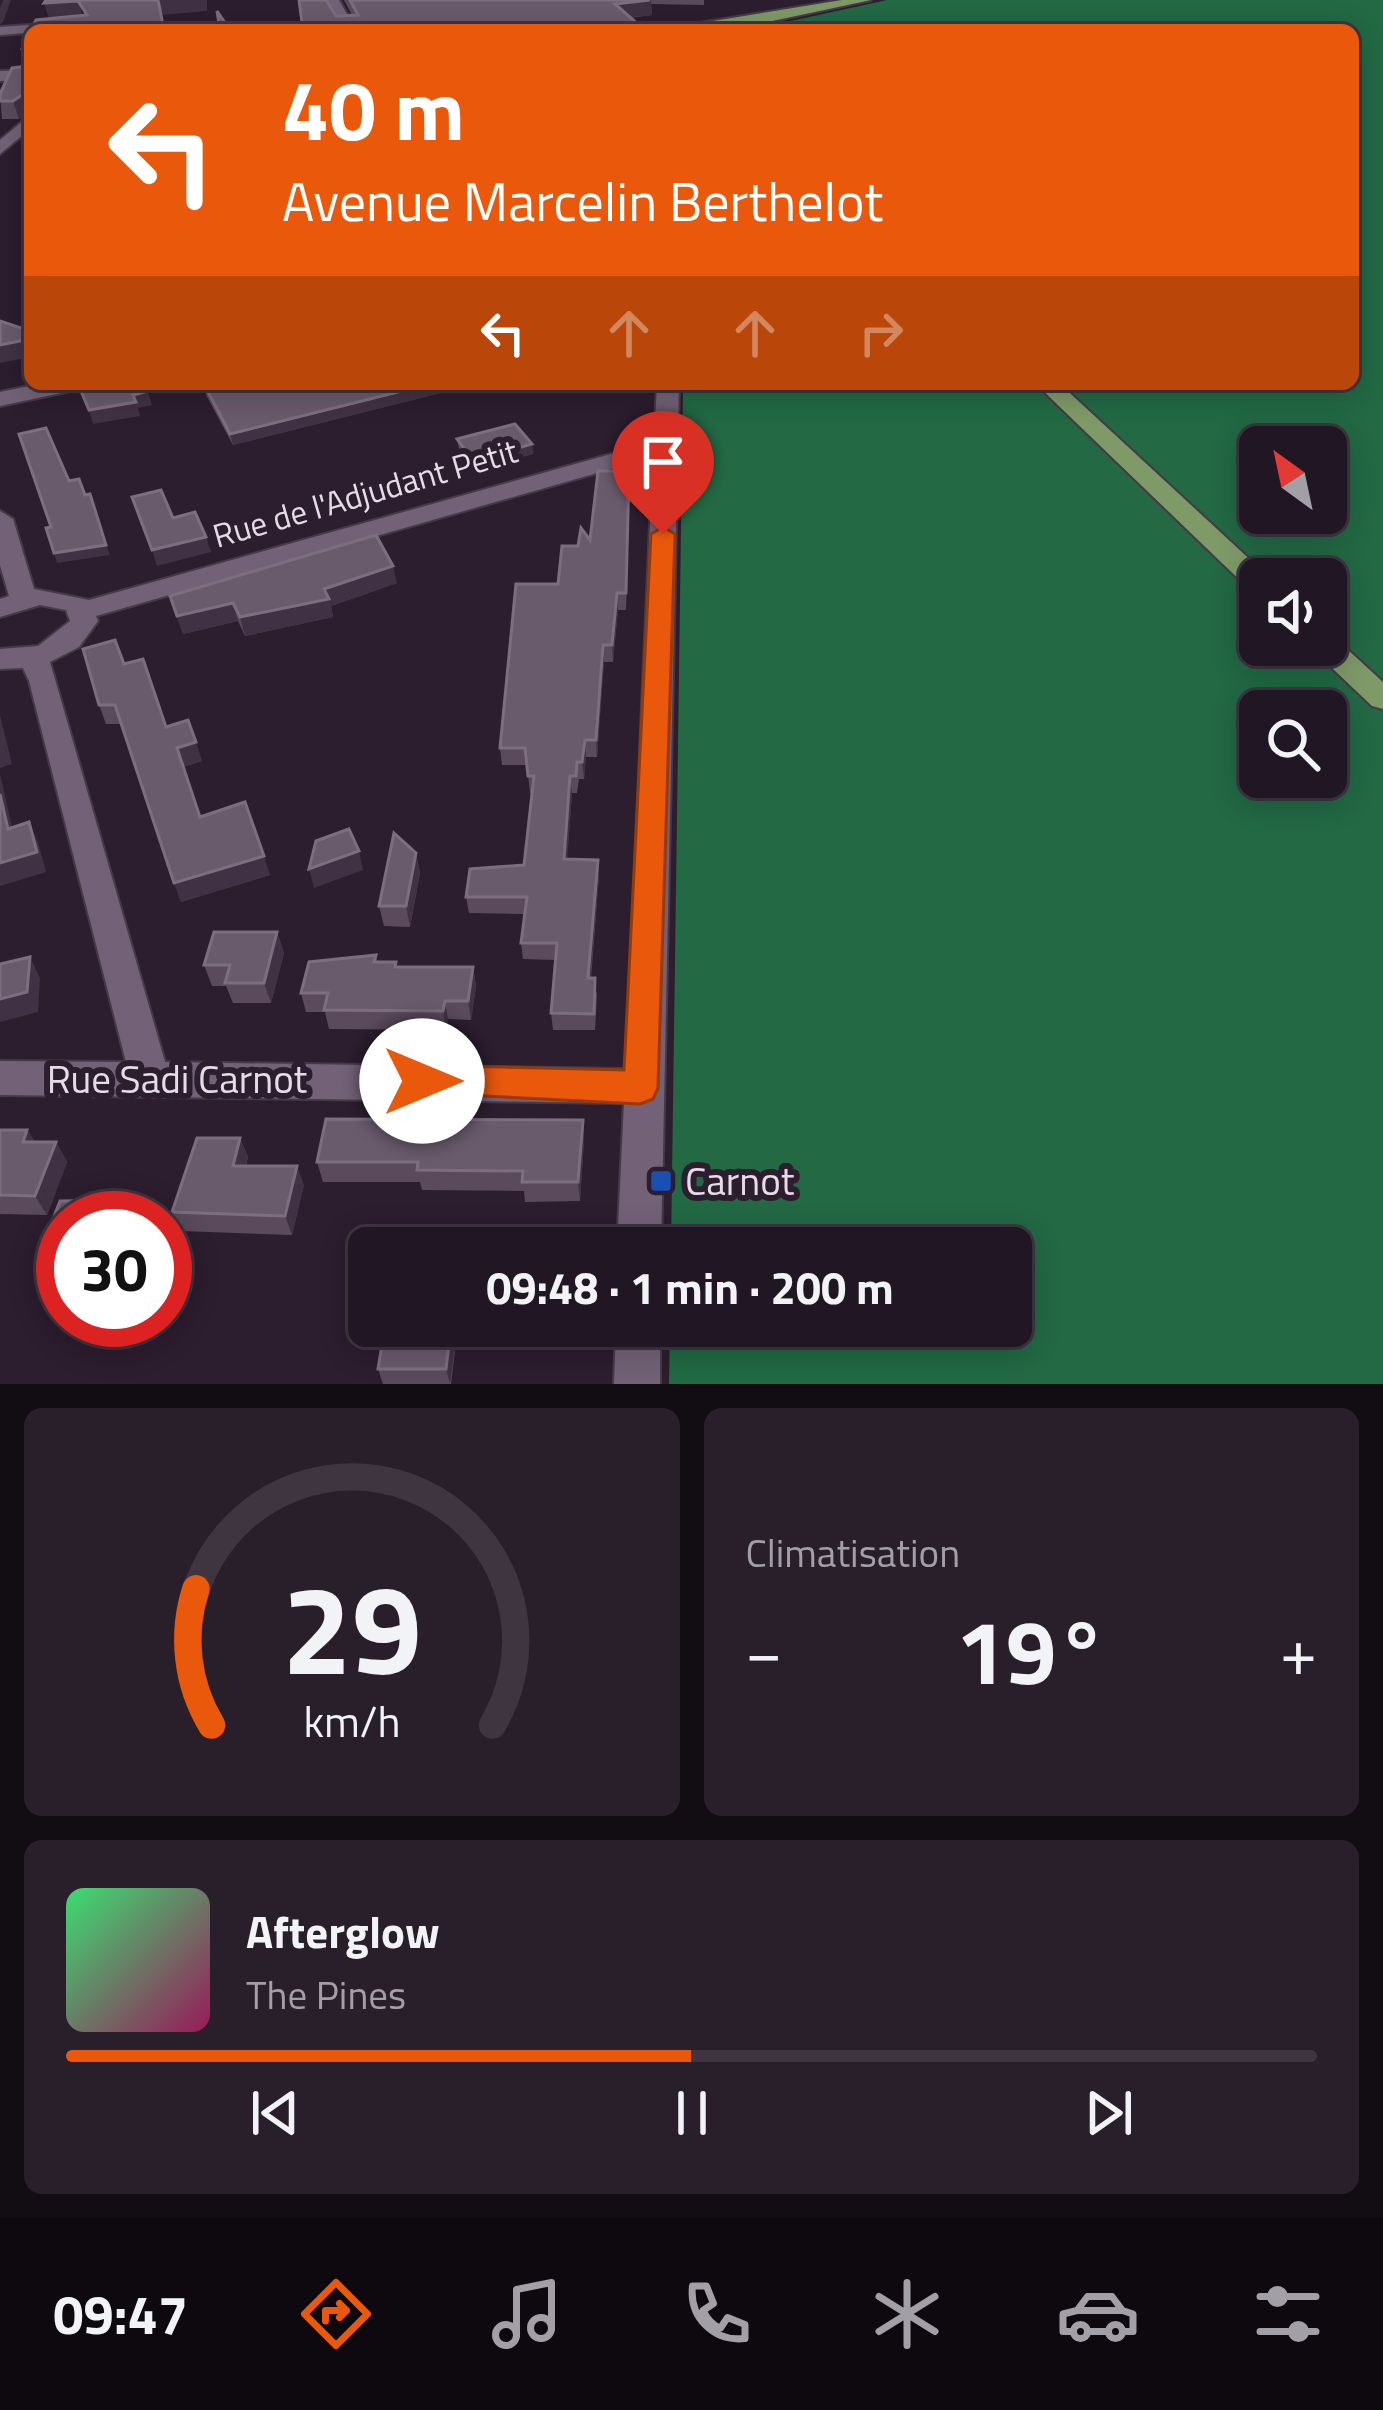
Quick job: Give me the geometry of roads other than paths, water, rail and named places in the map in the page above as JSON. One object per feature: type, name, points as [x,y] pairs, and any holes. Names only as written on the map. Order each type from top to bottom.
[{"type":"main road","points":[[744,24],[864,0]]},
{"type":"main road","points":[[1053,390],[1239,564]]},
{"type":"main road","points":[[1347,665],[1383,699]]},
{"type":"street","points":[[0,149],[24,126]]},
{"type":"street","points":[[0,399],[43,390]]},
{"type":"street","points":[[639,1227],[640,1088],[668,390]]},
{"type":"street","name":"Rue de l'Adjudant Petit","points":[[83,611],[667,446]]},
{"type":"street","points":[[0,520],[12,603],[68,598],[83,611],[78,632],[16,658],[57,726],[150,1078]]},
{"type":"street","name":"Rue Sadi Carnot","points":[[0,1078],[598,1082],[640,1088]]},
{"type":"street","points":[[637,1384],[638,1347]]},
{"type":"place","name":"Carnot","points":[[661,1181]]}]
